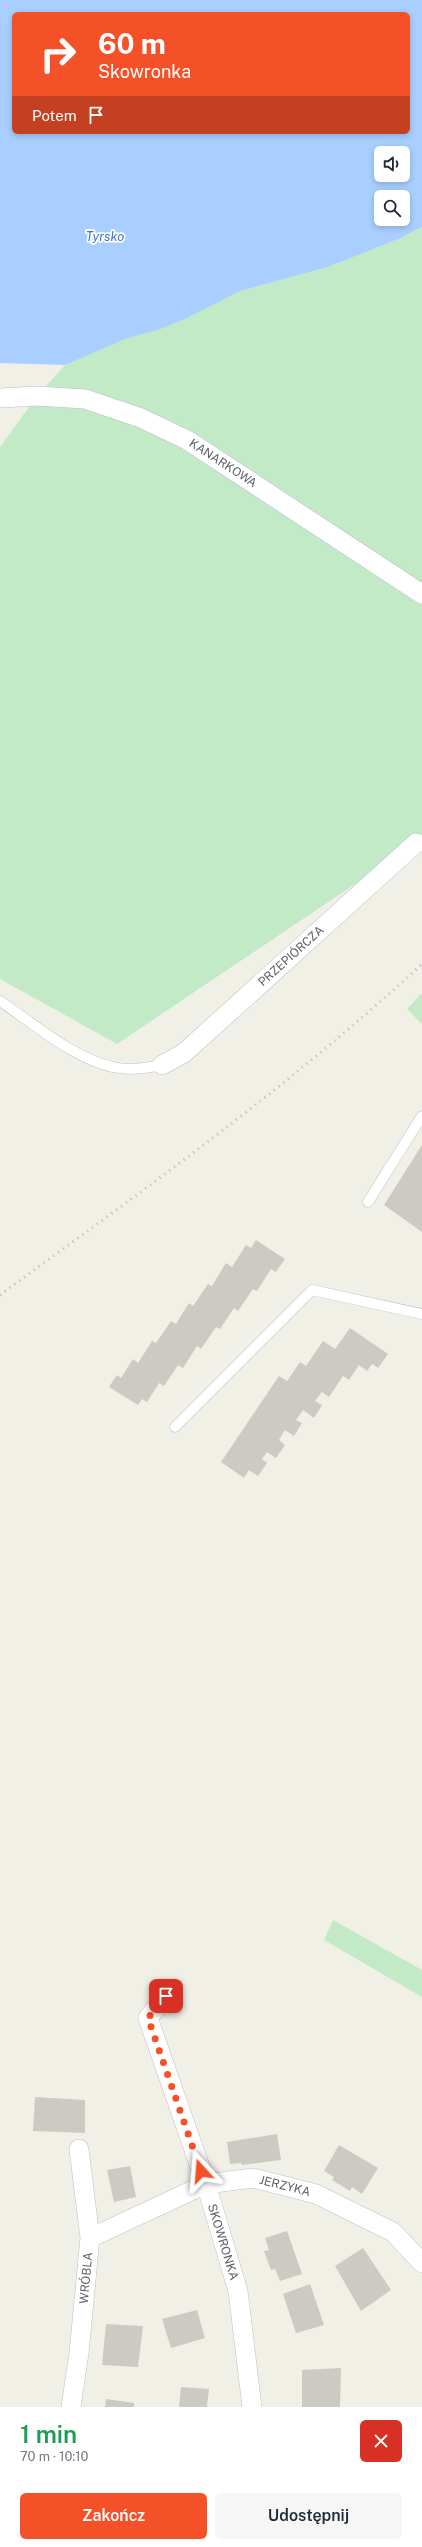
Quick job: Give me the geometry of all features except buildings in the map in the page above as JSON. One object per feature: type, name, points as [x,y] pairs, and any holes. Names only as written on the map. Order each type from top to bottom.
[{"type":"street","name":"KANARKOWA","points":[[0,398],[37,396],[85,399],[141,418],[187,440],[422,594]]},
{"type":"street","name":"PRZEPIÓRCZA","points":[[162,1065],[184,1053],[420,843]]},
{"type":"street","name":"SKOWRONKA","points":[[166,1996],[148,2018],[206,2184],[238,2291],[252,2407]]},
{"type":"street","name":"WRÓBLA","points":[[71,2407],[79,2353],[90,2238],[79,2149]]},
{"type":"street","name":"JERZYKA","points":[[90,2238],[206,2184],[253,2178],[316,2194],[393,2232],[422,2263]]},
{"type":"lane","points":[[0,1001],[72,1050],[94,1062],[114,1068],[140,1069],[162,1065]]},
{"type":"lane","points":[[368,1202],[422,1116]]},
{"type":"lane","points":[[175,1427],[312,1290],[422,1314]]},
{"type":"green space","points":[[422,227],[422,836],[416,843],[117,1044],[0,979],[0,447],[37,396],[65,365],[125,339],[158,330],[240,291],[328,267],[401,238]]},
{"type":"green space","points":[[422,993],[422,1024],[407,1009]]},
{"type":"green space","points":[[333,1920],[422,1970],[422,1997],[324,1940]]},
{"type":"water","name":"Tyrsko","points":[[0,0],[422,0],[422,227],[401,238],[328,267],[240,291],[187,318],[158,330],[125,339],[65,365],[0,363]]},
{"type":"railway","points":[[0,1295],[216,1136],[321,1052],[422,964]]},
{"type":"route","points":[[166,1996],[148,2018],[201,2171]]}]
